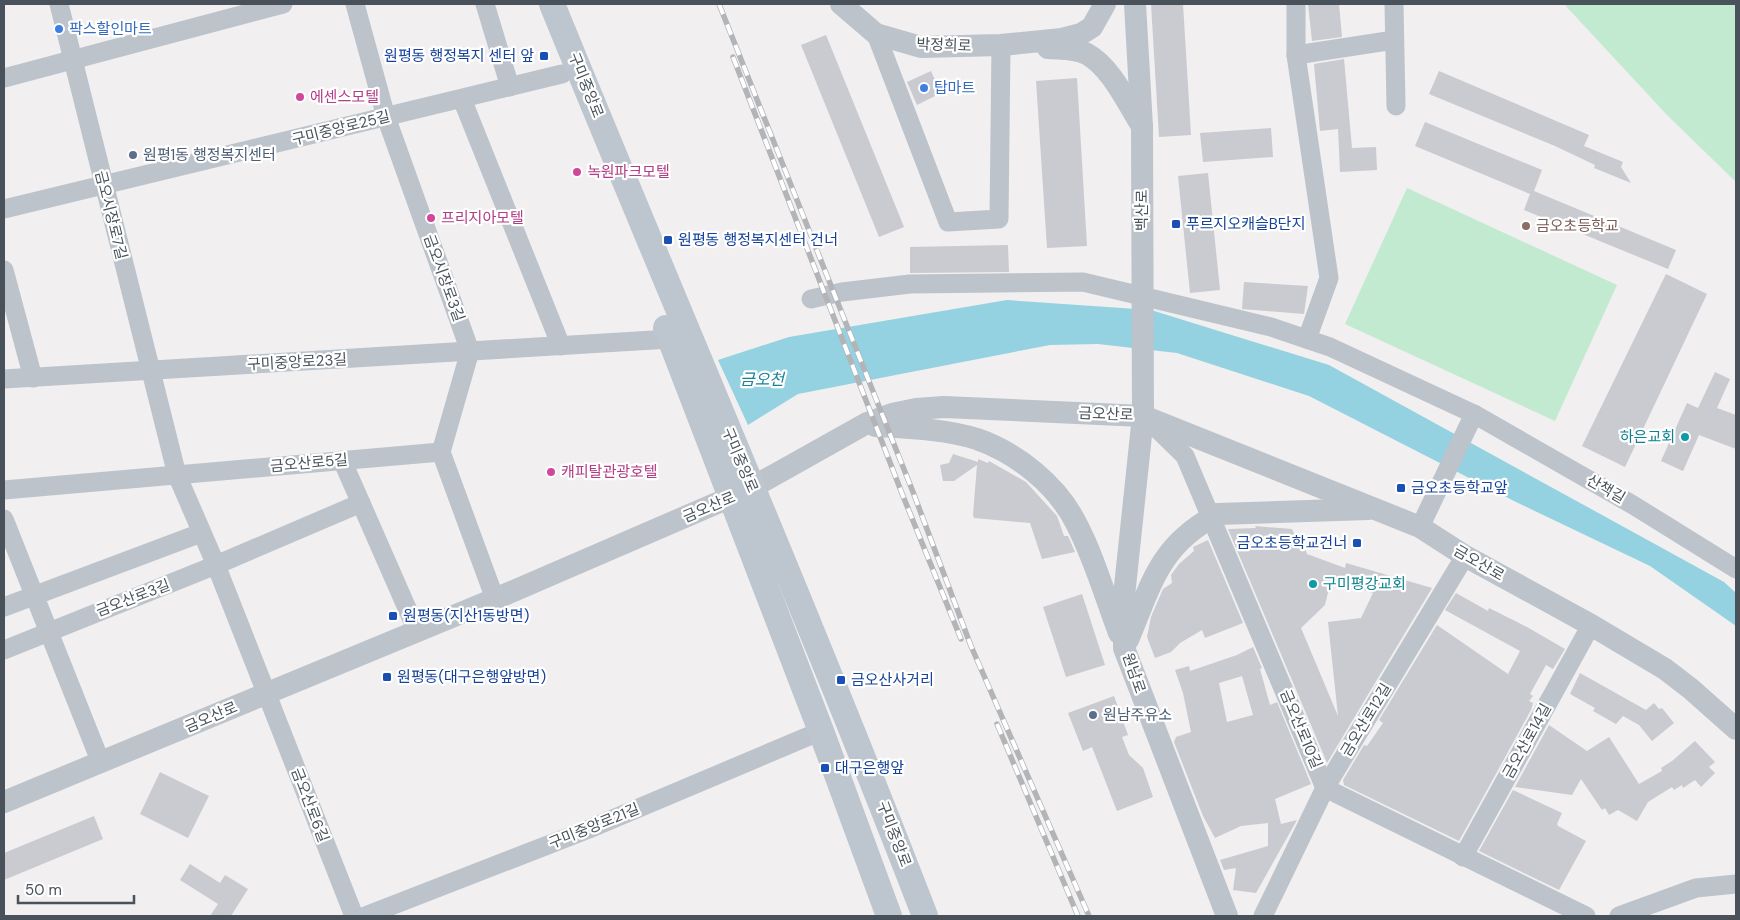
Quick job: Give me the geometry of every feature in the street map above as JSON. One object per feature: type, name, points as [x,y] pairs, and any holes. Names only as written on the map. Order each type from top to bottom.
[{"type":"main road","name":"구미중앙로","points":[[533,4],[670,339],[741,493],[852,724],[925,916]]},
{"type":"main road","name":"구미중앙로","points":[[552,4],[741,493],[821,731],[889,916]]},
{"type":"street","name":"금오시장로7길","points":[[59,4],[150,370]]},
{"type":"street","points":[[4,78],[283,4]]},
{"type":"street","name":"금오시장로3길","points":[[355,4],[386,117],[470,351]]},
{"type":"street","points":[[484,4],[510,87]]},
{"type":"street","name":"박정희로","points":[[841,4],[876,34],[921,47],[1001,45]]},
{"type":"street","points":[[1001,45],[1062,39],[1081,34],[1092,27],[1105,4]]},
{"type":"street","name":"백산로","points":[[1135,4],[1142,126],[1143,416]]},
{"type":"street","points":[[1296,4],[1296,55],[1329,278],[1307,339]]},
{"type":"street","points":[[1394,4],[1396,106]]},
{"type":"street","points":[[876,34],[948,222],[999,220],[1001,45]]},
{"type":"street","points":[[1296,55],[1394,40]]},
{"type":"street","points":[[1001,45],[1063,49],[1086,53],[1106,70],[1142,126]]},
{"type":"street","name":"구미중앙로25길","points":[[4,209],[562,74]]},
{"type":"street","points":[[462,99],[561,346]]},
{"type":"street","points":[[4,270],[33,378]]},
{"type":"street","name":"산책길","points":[[811,300],[842,292],[910,284],[1083,282],[1271,327],[1330,347],[1474,414],[1633,505],[1736,569]]},
{"type":"street","name":"구미중앙로23길","points":[[4,380],[670,339]]},
{"type":"street","points":[[470,351],[441,452],[495,599]]},
{"type":"street","points":[[150,370],[177,475],[267,694]]},
{"type":"street","name":"금오산로","points":[[4,802],[495,599],[741,493],[862,426],[892,414],[944,407],[1143,416],[1376,508],[1420,527],[1465,556],[1591,625],[1665,669],[1691,689],[1736,729]]},
{"type":"street","points":[[1420,527],[1474,414]]},
{"type":"street","name":"금오산로10길","points":[[1143,416],[1185,456],[1325,788],[1586,916]]},
{"type":"street","name":"원남로","points":[[1143,416],[1124,588],[1124,648],[1227,916]]},
{"type":"street","points":[[862,426],[917,429],[977,440],[1017,460],[1039,475],[1060,498],[1076,522],[1124,648]]},
{"type":"street","name":"금오산로5길","points":[[177,475],[441,452]]},
{"type":"street","points":[[342,460],[417,631]]},
{"type":"street","points":[[4,490],[177,475]]},
{"type":"street","points":[[216,566],[361,503]]},
{"type":"street","points":[[1124,648],[1161,562],[1185,535],[1212,517],[1218,514],[1376,508]]},
{"type":"street","points":[[4,519],[101,763]]},
{"type":"street","points":[[4,607],[36,597],[201,533]]},
{"type":"street","name":"금오산로12길","points":[[1263,916],[1325,788],[1465,556]]},
{"type":"street","name":"금오산로3길","points":[[4,650],[216,566]]},
{"type":"street","name":"금오산로14길","points":[[1463,857],[1591,625]]},
{"type":"street","name":"금오산로6길","points":[[267,694],[354,916]]},
{"type":"street","name":"구미중앙로21길","points":[[364,916],[589,828],[821,731]]},
{"type":"street","points":[[1619,916],[1696,888],[1736,884]]},
{"type":"green space","points":[[1564,4],[1736,4],[1736,182],[1667,115]]},
{"type":"green space","points":[[1407,188],[1617,285],[1555,421],[1345,324]]},
{"type":"water","name":"금오천","points":[[1007,300],[1151,310],[1329,365],[1724,582],[1736,593],[1736,626],[1650,566],[1516,502],[1309,396],[1177,353],[1098,344],[1050,345],[798,394],[748,425],[718,360],[789,337]]},
{"type":"building","points":[[1151,4],[1183,4],[1191,135],[1159,137]]},
{"type":"building","points":[[1308,4],[1339,4],[1342,37],[1312,41]]},
{"type":"building","points":[[826,35],[904,227],[879,237],[801,45]]},
{"type":"building","points":[[1344,59],[1352,148],[1376,147],[1377,170],[1340,172],[1338,129],[1320,131],[1314,64]]},
{"type":"building","name":"탑마트","points":[[931,71],[941,93],[917,105],[907,82]]},
{"type":"building","points":[[1439,71],[1589,135],[1584,146],[1623,162],[1621,167],[1631,183],[1594,168],[1595,165],[1555,146],[1429,94]]},
{"type":"building","points":[[1077,78],[1087,246],[1047,248],[1036,81]]},
{"type":"building","name":"금오초등학교","points":[[1425,122],[1542,170],[1534,191],[1676,250],[1668,269],[1524,210],[1530,194],[1415,146]]},
{"type":"building","points":[[1271,128],[1273,157],[1203,162],[1200,133]]},
{"type":"building","points":[[1208,173],[1220,290],[1190,293],[1178,176]]},
{"type":"building","points":[[1008,245],[1009,272],[910,273],[910,247]]},
{"type":"building","points":[[1666,274],[1707,294],[1625,467],[1582,446]]},
{"type":"building","points":[[1244,282],[1308,286],[1304,314],[1242,309]]},
{"type":"building","points":[[1715,372],[1730,379],[1717,408],[1736,415],[1736,449],[1699,435],[1683,471],[1661,461],[1687,403],[1698,408]]},
{"type":"building","points":[[953,454],[978,462],[978,459],[988,463],[989,461],[1026,482],[1057,516],[1064,536],[1068,536],[1075,552],[1042,559],[1030,523],[974,518],[977,465],[954,481],[943,481],[940,465],[949,463]]},
{"type":"building","points":[[1255,526],[1292,529],[1296,538],[1300,536],[1307,554],[1345,568],[1346,563],[1432,588],[1327,763],[1228,529],[1256,528]],"holes":[[[1331,580],[1373,593],[1361,618],[1328,622],[1338,716],[1301,628],[1325,605]]]},
{"type":"building","points":[[1208,540],[1243,623],[1205,638],[1202,630],[1180,643],[1171,652],[1155,658],[1147,637],[1151,617],[1163,589],[1172,583],[1171,575],[1179,564],[1194,551],[1193,547]]},
{"type":"building","points":[[1456,593],[1488,611],[1489,608],[1527,627],[1565,649],[1553,669],[1546,665],[1530,694],[1533,696],[1529,701],[1533,703],[1531,710],[1459,841],[1344,785],[1343,780],[1364,745],[1367,746],[1383,723],[1379,720],[1437,625],[1508,674],[1520,651],[1445,610]]},
{"type":"building","points":[[1082,594],[1105,665],[1066,677],[1043,607]]},
{"type":"building","points":[[1253,647],[1262,668],[1260,669],[1270,705],[1277,702],[1311,784],[1275,799],[1281,824],[1297,820],[1256,893],[1233,890],[1236,868],[1224,870],[1220,860],[1268,846],[1268,823],[1241,826],[1215,838],[1203,816],[1174,742],[1176,737],[1191,732],[1183,693],[1175,670],[1189,666],[1190,671],[1237,655]],"holes":[[[1242,676],[1253,715],[1227,722],[1219,683]]]},
{"type":"building","points":[[1580,673],[1646,710],[1654,703],[1659,709],[1662,708],[1674,723],[1652,741],[1639,725],[1623,716],[1616,724],[1593,711],[1595,708],[1570,694]]},
{"type":"building","points":[[1114,696],[1128,735],[1122,737],[1129,755],[1143,768],[1153,797],[1117,811],[1092,747],[1083,751],[1068,713]]},
{"type":"building","points":[[1549,725],[1587,751],[1609,737],[1639,784],[1662,771],[1661,768],[1695,741],[1715,762],[1709,767],[1715,773],[1701,787],[1695,780],[1683,788],[1682,785],[1674,790],[1672,787],[1648,802],[1637,821],[1618,810],[1609,815],[1605,808],[1602,810],[1581,779],[1572,795],[1515,787]]},
{"type":"building","points":[[160,772],[209,796],[188,838],[140,814]]},
{"type":"building","points":[[1513,790],[1562,813],[1557,824],[1558,826],[1586,841],[1559,890],[1479,851]]},
{"type":"building","points":[[94,816],[103,839],[4,880],[4,853]]},
{"type":"building","points":[[190,864],[220,883],[225,875],[248,889],[231,916],[210,916],[218,904],[180,880]]},
{"type":"railway","points":[[719,4],[913,492],[971,646],[1089,916]]},
{"type":"railway","points":[[733,57],[903,496],[961,639]]},
{"type":"railway","points":[[997,724],[1078,916]]},
{"type":"place","name":"팍스할인마트","points":[[59,29]]},
{"type":"place","name":"원평동 행정복지 센터 앞","points":[[544,56]]},
{"type":"place","name":"탑마트","points":[[924,88]]},
{"type":"place","name":"에센스모텔","points":[[300,97]]},
{"type":"place","name":"원평1동 행정복지센터","points":[[133,155]]},
{"type":"place","name":"녹원파크모텔","points":[[577,172]]},
{"type":"place","name":"프리지아모텔","points":[[431,218]]},
{"type":"place","name":"푸르지오캐슬B단지","points":[[1176,224]]},
{"type":"place","name":"금오초등학교","points":[[1526,226]]},
{"type":"place","name":"원평동 행정복지센터 건너","points":[[668,240]]},
{"type":"place","name":"하은교회","points":[[1685,437]]},
{"type":"place","name":"캐피탈관광호텔","points":[[551,472]]},
{"type":"place","name":"금오초등학교앞","points":[[1401,488]]},
{"type":"place","name":"금오초등학교건너","points":[[1357,543]]},
{"type":"place","name":"구미평강교회","points":[[1313,584]]},
{"type":"place","name":"원평동(지산1동방면)","points":[[393,616]]},
{"type":"place","name":"원평동(대구은행앞방면)","points":[[387,677]]},
{"type":"place","name":"금오산사거리","points":[[841,680]]},
{"type":"place","name":"원남주유소","points":[[1093,715]]},
{"type":"place","name":"대구은행앞","points":[[825,768]]}]
